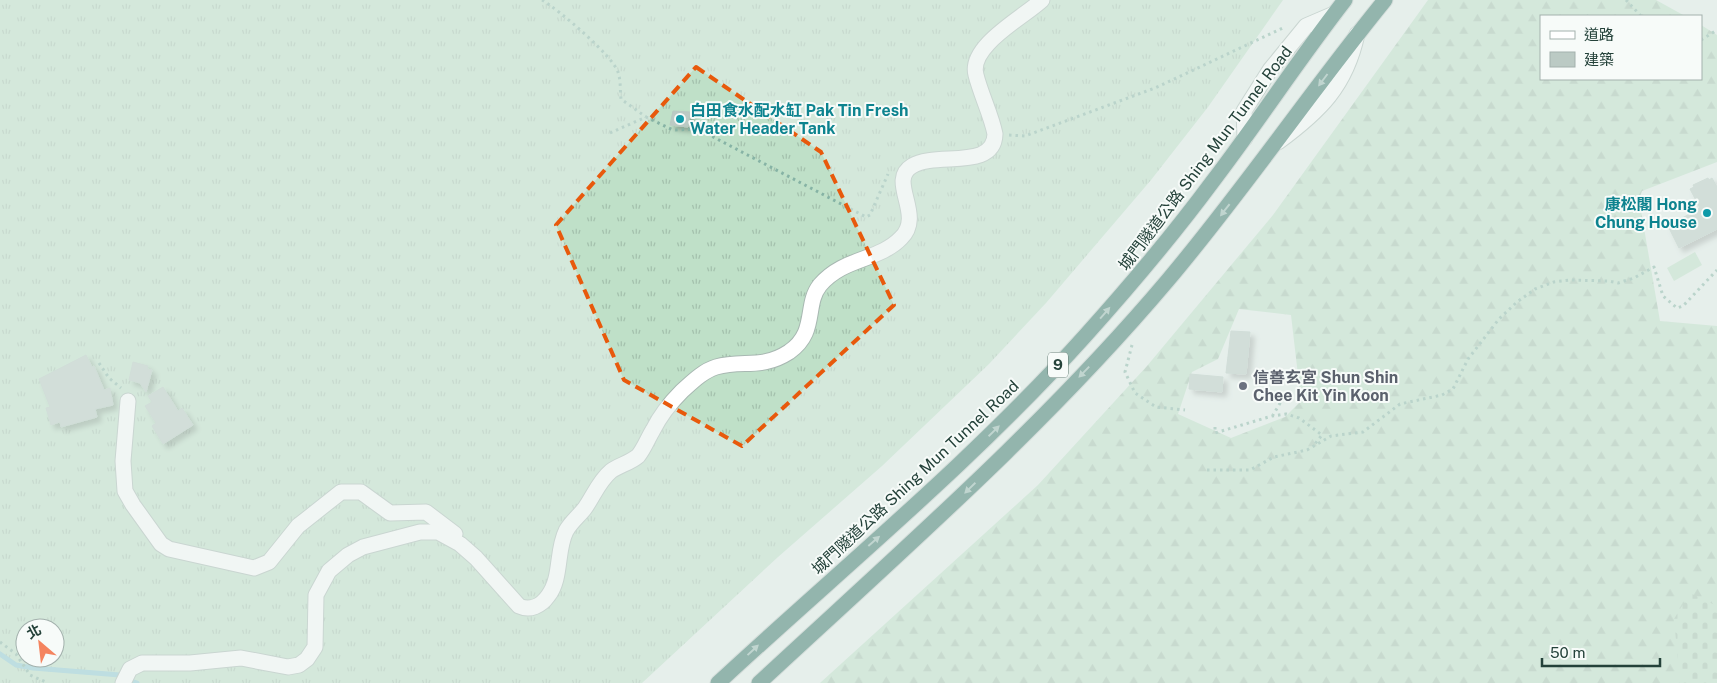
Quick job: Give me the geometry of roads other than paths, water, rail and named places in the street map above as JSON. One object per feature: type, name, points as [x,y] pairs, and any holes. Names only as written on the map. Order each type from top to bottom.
[{"type":"highway","name":"城門隧道公路 Shing Mun Tunnel Road","points":[[718,683],[813,595],[916,504],[1026,400],[1142,270],[1245,138],[1345,0]]},
{"type":"highway","name":"9","points":[[759,683],[939,518],[1022,437],[1133,319],[1173,274],[1385,0]]},
{"type":"lane","points":[[128,401],[123,461],[125,491],[161,544],[169,549],[254,568],[264,566],[272,559],[298,526],[337,494],[349,490],[360,492],[390,513],[421,510],[428,512],[457,536],[466,549],[516,604],[529,608],[544,601],[554,586],[561,546],[569,526],[585,507],[605,477],[638,456],[660,417],[679,394],[712,369],[722,366],[763,364],[793,348],[807,331],[815,295],[822,283],[845,265],[887,248],[903,236],[908,227],[910,217],[902,181],[903,175],[909,168],[933,158],[970,158],[982,155],[991,147],[994,134],[975,73],[977,60],[993,39],[1042,0]]},
{"type":"lane","points":[[122,683],[130,669],[142,663],[190,663],[241,658],[288,667],[299,665],[310,657],[315,644],[314,606],[319,585],[328,571],[348,555],[376,542],[429,531],[448,536],[466,549]]},
{"type":"waterway","points":[[0,654],[16,665],[33,668],[120,675]]},
{"type":"place","name":"白田食水配水缸 Pak Tin Fresh Water Header Tank","points":[[680,119]]},
{"type":"place","name":"康松閣 Hong Chung House","points":[[1707,213]]},
{"type":"place","name":"信善玄宮 Shun Shin Chee Kit Yin Koon","points":[[1243,386]]}]
